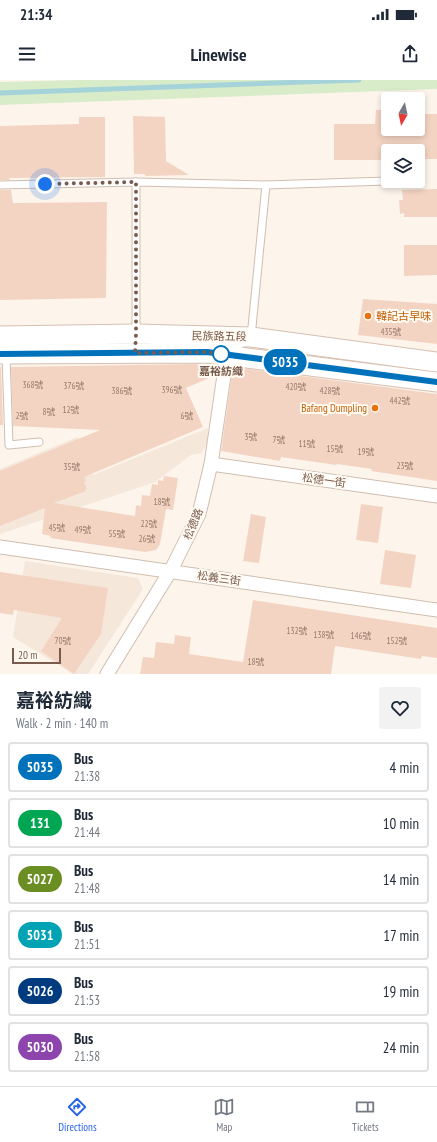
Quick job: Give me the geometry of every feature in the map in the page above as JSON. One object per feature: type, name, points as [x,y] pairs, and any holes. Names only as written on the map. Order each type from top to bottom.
[{"type":"main road","name":"民族路五段","points":[[0,336],[136,344],[437,382]]},
{"type":"main road","name":"民族路五段","points":[[3,354],[251,337],[437,362]]},
{"type":"street","name":"松德路","points":[[107,674],[171,570],[199,514],[211,464],[227,355]]},
{"type":"street","name":"松德一街","points":[[211,464],[437,496]]},
{"type":"street","name":"松義三街","points":[[0,547],[171,570],[437,610]]},
{"type":"lane","points":[[0,185],[136,182],[266,185],[381,181]]},
{"type":"lane","points":[[136,182],[136,344]]},
{"type":"lane","points":[[227,355],[251,337],[266,185]]},
{"type":"lane","points":[[3,354],[9,445],[39,442]]},
{"type":"shaded area","points":[[208,428],[208,440],[202,453],[191,455],[155,482],[0,534],[0,469],[77,437],[93,475]]},
{"type":"shaded area","points":[[25,561],[138,578],[143,589],[88,674],[73,674],[13,637]]},
{"type":"green space","points":[[76,80],[437,80],[437,89],[0,105],[0,82]]},
{"type":"building","points":[[376,110],[381,110],[381,136],[425,136],[425,114],[437,114],[437,159],[425,159],[425,144],[381,144],[381,160],[334,160],[334,124],[375,124]]},
{"type":"building","points":[[133,116],[165,117],[166,161],[189,175],[146,176],[144,174],[134,174]]},
{"type":"building","points":[[79,117],[105,117],[105,177],[9,178],[10,180],[0,180],[0,126],[79,124]]},
{"type":"building","points":[[437,189],[437,217],[404,217],[404,213],[400,214],[399,200],[403,200],[402,190]]},
{"type":"building","points":[[0,190],[11,190],[13,203],[107,202],[106,298],[0,300]]},
{"type":"building","points":[[404,245],[437,245],[437,275],[404,276]]},
{"type":"building","points":[[363,299],[437,304],[437,344],[358,335]]},
{"type":"building","points":[[194,364],[217,366],[216,375],[186,388],[203,427],[84,477],[86,481],[84,482],[87,489],[85,489],[86,491],[54,503],[135,516],[136,505],[141,506],[142,495],[150,496],[152,484],[158,485],[158,480],[163,481],[164,476],[178,478],[173,510],[166,509],[160,544],[156,550],[145,552],[50,538],[51,536],[42,534],[45,508],[0,526],[0,471],[100,430],[13,426],[11,367]]},
{"type":"building","points":[[1,367],[3,425],[0,425]]},
{"type":"building","points":[[233,367],[437,394],[437,481],[371,471],[372,469],[337,464],[281,457],[280,461],[221,451]]},
{"type":"building","points":[[361,504],[383,507],[378,543],[356,540]]},
{"type":"building","points":[[251,514],[266,517],[259,563],[243,561]]},
{"type":"building","points":[[385,550],[416,555],[411,588],[380,584]]},
{"type":"building","points":[[0,572],[108,588],[101,634],[74,674],[41,651],[62,618],[14,610],[13,615],[0,613]]},
{"type":"building","points":[[253,600],[437,628],[437,658],[422,656],[421,659],[335,646],[331,674],[140,674],[143,657],[154,658],[156,642],[174,644],[175,635],[191,637],[189,654],[243,662]]},
{"type":"waterway","points":[[0,93],[359,80]]},
{"type":"bus line","name":"5035","points":[[0,354],[207,352],[437,382]]},
{"type":"place","name":"韓記古早味","points":[[368,316]]},
{"type":"place","name":"嘉裕紡織","points":[[221,354]]},
{"type":"place","name":"Bafang Dumpling","points":[[375,408]]},
{"type":"route","points":[[45,184],[136,182],[135,353],[207,352],[221,354]]}]
